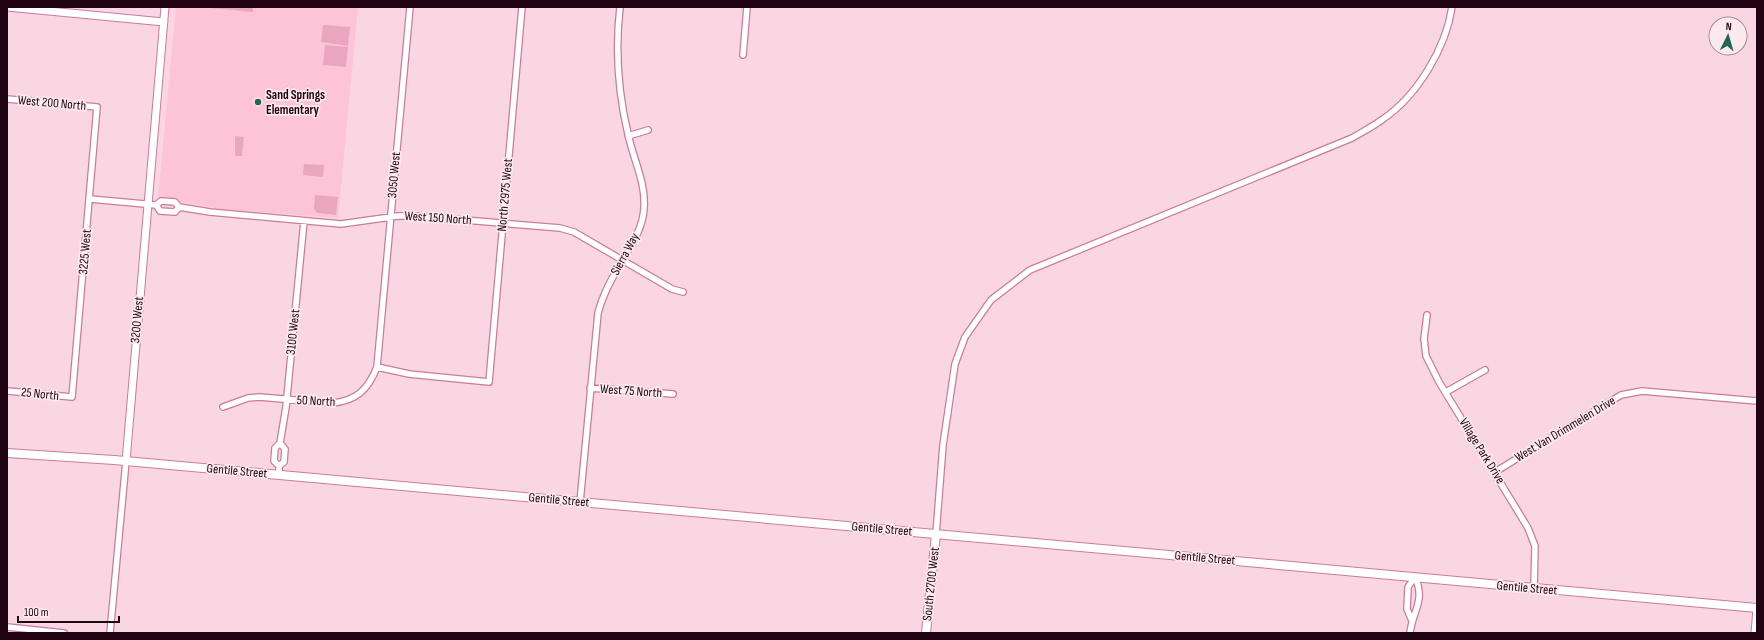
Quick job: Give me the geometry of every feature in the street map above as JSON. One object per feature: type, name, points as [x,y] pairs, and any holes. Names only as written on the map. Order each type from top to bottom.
[{"type":"main road","name":"Gentile Street","points":[[7,452],[126,461],[1757,608]]},
{"type":"main road","name":"South 2700 West","points":[[926,633],[936,534]]},
{"type":"street","points":[[7,7],[164,22]]},
{"type":"street","name":"3200 West","points":[[110,633],[165,7]]},
{"type":"street","name":"3050 West","points":[[377,367],[410,7]]},
{"type":"street","name":"North 2975 West","points":[[377,367],[409,374],[489,382],[522,7]]},
{"type":"street","name":"Sierra Way","points":[[580,502],[598,313],[606,290],[636,237],[642,221],[644,207],[642,182],[628,136],[621,104],[618,79],[617,50],[620,7]]},
{"type":"street","points":[[742,55],[747,7]]},
{"type":"street","points":[[936,534],[944,445],[955,364],[966,337],[992,300],[1030,270],[1345,140],[1384,119],[1402,103],[1424,75],[1434,59],[1444,34],[1452,7]]},
{"type":"street","name":"West 200 North","points":[[7,99],[97,107]]},
{"type":"street","name":"3225 West","points":[[72,397],[97,107]]},
{"type":"street","points":[[628,136],[648,130]]},
{"type":"street","name":"West 150 North","points":[[90,199],[156,205],[161,201],[175,202],[179,207],[210,212],[341,224],[390,217],[416,216],[567,230],[672,289],[683,292]]},
{"type":"street","name":"West 150 North","points":[[156,205],[160,211],[175,212],[179,207]]},
{"type":"street","name":"3100 West","points":[[279,466],[274,461],[275,448],[280,443],[287,400],[304,221]]},
{"type":"street","name":"Village Park Drive","points":[[1427,315],[1424,339],[1426,356],[1528,528],[1535,546],[1536,571],[1534,588]]},
{"type":"street","name":"50 North","points":[[223,407],[248,398],[259,397],[332,404],[343,402],[358,395],[366,388],[372,380],[377,367]]},
{"type":"street","points":[[1446,392],[1485,370]]},
{"type":"street","name":"West 75 North","points":[[590,388],[673,394]]},
{"type":"street","name":"25 North","points":[[7,391],[72,397]]},
{"type":"street","name":"West Van Drimmelen Drive","points":[[1495,472],[1621,395],[1642,391],[1757,401]]},
{"type":"street","name":"3100 West","points":[[278,475],[279,466],[284,462],[285,449],[280,443]]},
{"type":"street","points":[[1410,633],[1412,621],[1418,610],[1420,586],[1415,577],[1408,587],[1407,609],[1412,621]]},
{"type":"street","points":[[1755,633],[1757,608]]},
{"type":"street","points":[[7,628],[64,633]]},
{"type":"shaded area","name":"Sand Springs Elementary","points":[[176,7],[358,7],[338,218],[222,209],[158,198]]},
{"type":"shaded area","points":[[200,7],[253,7],[253,12]]},
{"type":"shaded area","points":[[323,25],[350,27],[348,46],[321,42]]},
{"type":"shaded area","points":[[325,45],[348,47],[346,67],[323,65]]},
{"type":"shaded area","points":[[235,136],[244,137],[242,156],[235,156]]},
{"type":"shaded area","points":[[304,164],[324,165],[323,177],[303,175]]},
{"type":"shaded area","points":[[315,195],[338,197],[336,215],[317,213],[314,209]]},
{"type":"place","name":"Sand Springs Elementary","points":[[258,102]]}]
